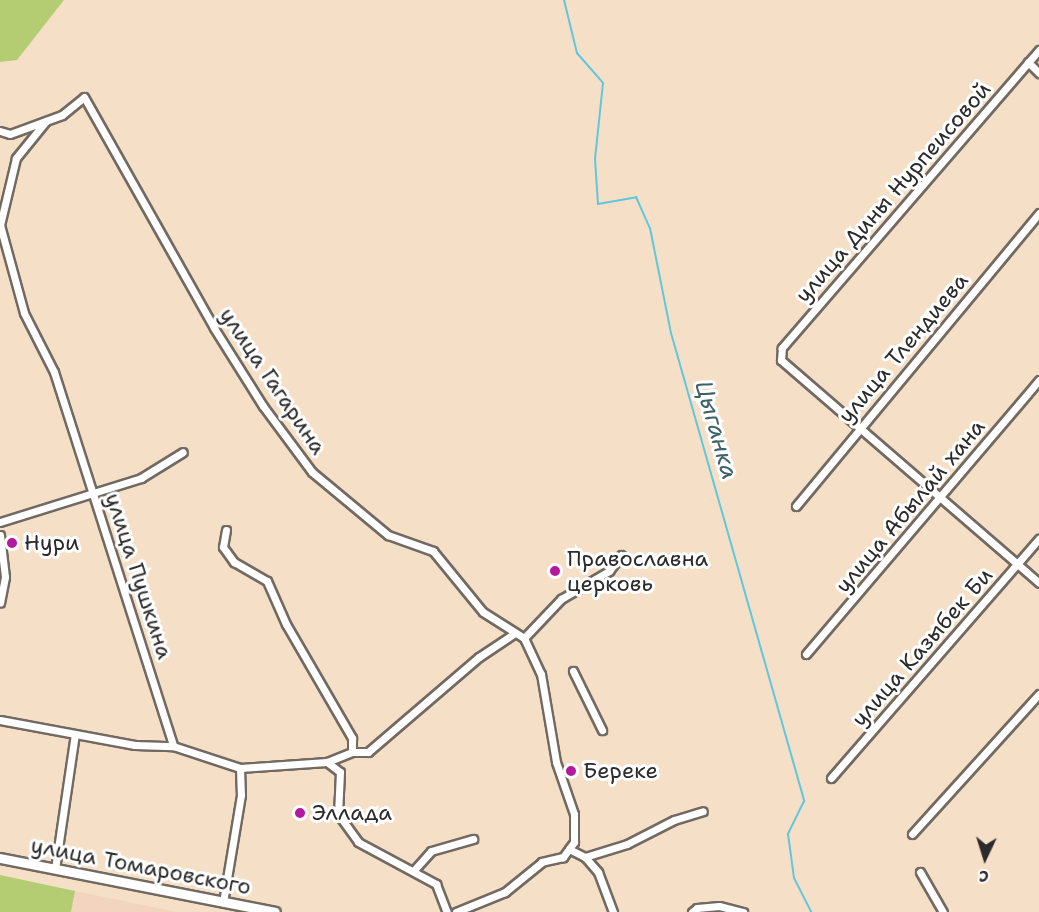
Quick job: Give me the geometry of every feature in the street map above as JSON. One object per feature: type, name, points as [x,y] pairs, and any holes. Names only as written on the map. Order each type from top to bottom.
[{"type":"street","name":"улица Дины Нурпеисовой","points":[[861,426],[781,360],[782,348],[1039,50]]},
{"type":"street","points":[[1028,62],[1039,73]]},
{"type":"street","name":"улица Гагарина","points":[[48,119],[62,115],[84,97],[214,327],[264,406],[312,472],[388,535],[433,551],[483,612],[524,638]]},
{"type":"street","points":[[0,131],[10,134],[48,119]]},
{"type":"street","name":"улица Пушкина","points":[[48,119],[16,158],[0,225],[24,313],[54,372],[95,495],[173,747]]},
{"type":"street","name":"улица Тлендиева","points":[[796,506],[1039,213]]},
{"type":"street","name":"улица Абылай хана","points":[[806,654],[944,497],[1039,380]]},
{"type":"street","points":[[861,426],[1039,583]]},
{"type":"street","points":[[0,522],[95,495],[141,478],[183,452]]},
{"type":"street","points":[[226,530],[223,547],[234,562],[267,581],[286,624],[352,738],[352,752]]},
{"type":"street","points":[[0,535],[5,577],[0,603]]},
{"type":"street","name":"улица Казыбек Би","points":[[831,778],[1039,539]]},
{"type":"street","points":[[456,912],[505,891],[542,862],[562,857],[574,842],[574,814],[556,762],[541,674],[524,638],[561,599],[609,572],[621,555]]},
{"type":"street","points":[[0,720],[135,745],[173,747],[240,768],[327,762],[352,752],[368,753],[479,657],[516,633]]},
{"type":"street","points":[[573,671],[602,730]]},
{"type":"street","points":[[912,834],[1039,694]]},
{"type":"street","points":[[55,869],[75,734]]},
{"type":"street","points":[[344,757],[340,772],[338,814],[358,842],[415,869],[436,884],[447,912]]},
{"type":"street","points":[[327,762],[340,772]]},
{"type":"street","points":[[223,902],[242,795],[240,768]]},
{"type":"street","points":[[585,857],[627,844],[674,820],[703,812]]},
{"type":"street","points":[[415,869],[431,851],[473,839]]},
{"type":"street","points":[[568,849],[585,857],[598,872],[613,912]]},
{"type":"street","name":"улица Томаровского","points":[[0,858],[275,912]]},
{"type":"street","points":[[920,872],[943,912]]},
{"type":"street","points":[[692,912],[697,908],[719,906],[743,912]]},
{"type":"shaded area","points":[[75,891],[177,912],[71,912]]},
{"type":"green space","points":[[0,0],[64,0],[17,60],[0,62]]},
{"type":"green space","points":[[0,875],[75,891],[71,912],[0,912]]},
{"type":"waterway","name":"Цыганка","points":[[564,0],[577,53],[603,83],[595,159],[598,204],[636,197],[650,228],[671,333],[804,801],[788,834],[794,878],[811,912]]},
{"type":"place","name":"Нури","points":[[12,543]]},
{"type":"place","name":"Православна церковь","points":[[555,571]]},
{"type":"place","name":"Береке","points":[[571,771]]},
{"type":"place","name":"Эллада","points":[[300,813]]}]
